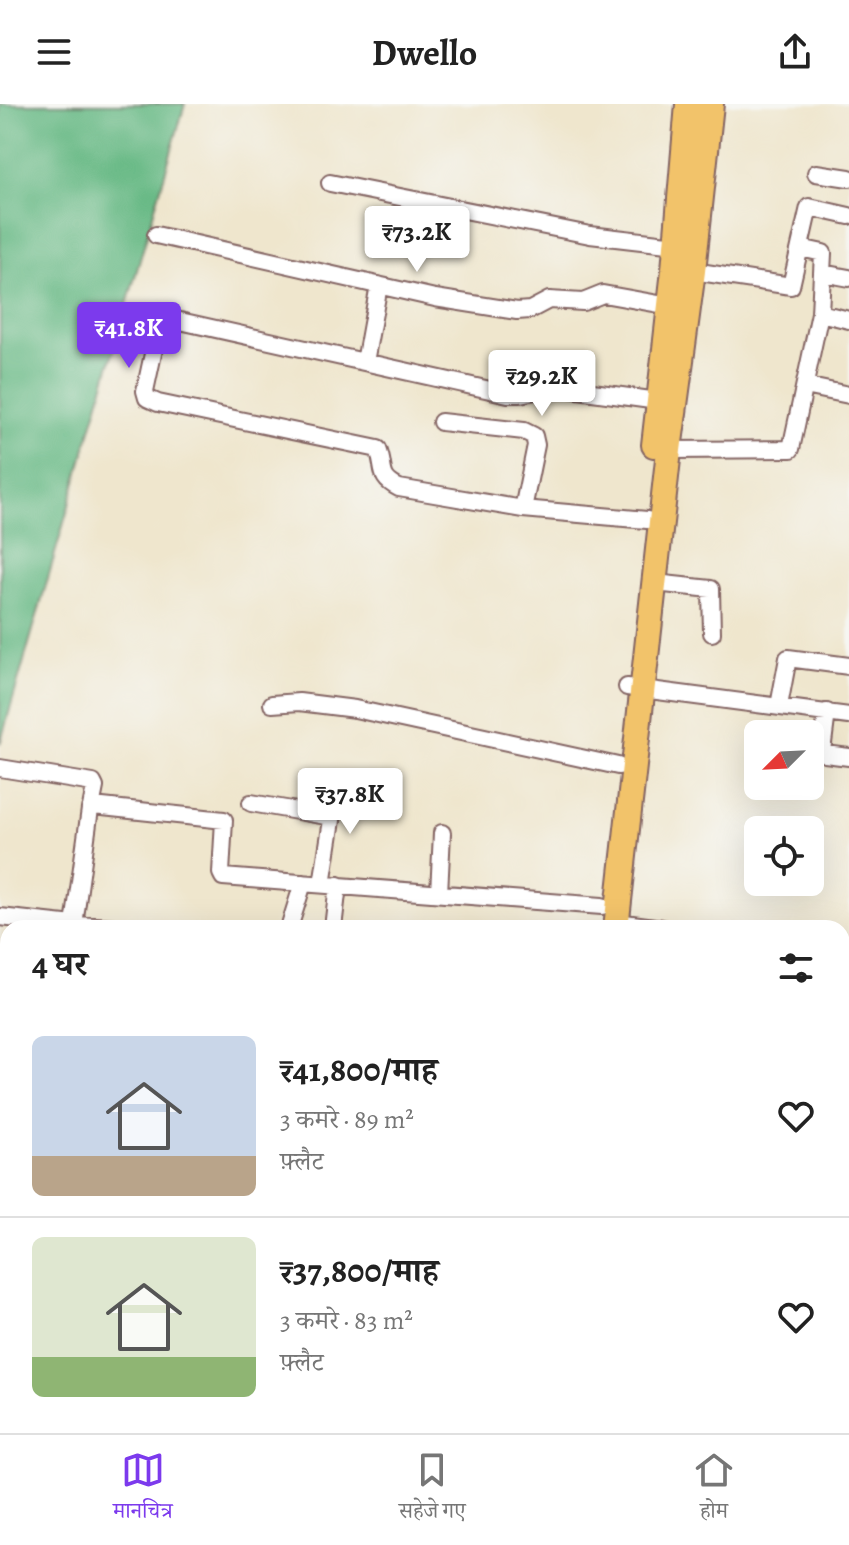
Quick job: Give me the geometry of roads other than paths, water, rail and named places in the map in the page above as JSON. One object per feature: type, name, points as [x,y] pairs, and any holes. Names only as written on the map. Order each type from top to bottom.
[{"type":"highway","points":[[609,920],[635,688],[647,520],[688,104]]},
{"type":"highway","points":[[609,920],[618,766],[655,583],[711,104]]},
{"type":"street","points":[[816,173],[849,178]]},
{"type":"street","points":[[330,183],[590,235],[676,245]]},
{"type":"street","points":[[693,271],[791,286],[809,207],[849,216]]},
{"type":"street","points":[[156,235],[435,298],[517,311],[530,310],[549,300],[583,302],[603,294],[670,306]]},
{"type":"street","points":[[669,450],[791,449],[820,313],[823,253],[800,248]]},
{"type":"street","points":[[822,273],[849,278]]},
{"type":"street","points":[[365,362],[379,285]]},
{"type":"street","points":[[820,313],[849,320]]},
{"type":"street","points":[[647,520],[523,509],[399,488],[388,483],[382,475],[378,449],[158,403],[147,398],[145,391],[159,326],[164,320],[171,319],[508,394],[556,387],[658,401]]},
{"type":"street","points":[[805,386],[849,395]]},
{"type":"street","points":[[441,422],[524,431],[534,436],[536,445],[523,509]]},
{"type":"street","points":[[655,583],[711,589],[712,633]]},
{"type":"street","points":[[779,706],[788,658],[849,666]]},
{"type":"street","points":[[635,688],[849,716]]},
{"type":"street","points":[[272,704],[299,702],[355,709],[618,766]]},
{"type":"street","points":[[827,712],[822,751],[849,757]]},
{"type":"street","points":[[0,768],[93,783],[95,787],[75,920]]},
{"type":"street","points":[[332,920],[332,817],[338,782]]},
{"type":"street","points":[[251,803],[332,817]]},
{"type":"street","points":[[91,807],[221,818],[225,823],[221,876],[439,893],[603,920]]},
{"type":"street","points":[[439,893],[442,833]]},
{"type":"street","points":[[291,920],[303,883]]},
{"type":"street","points":[[0,917],[28,920]]}]
